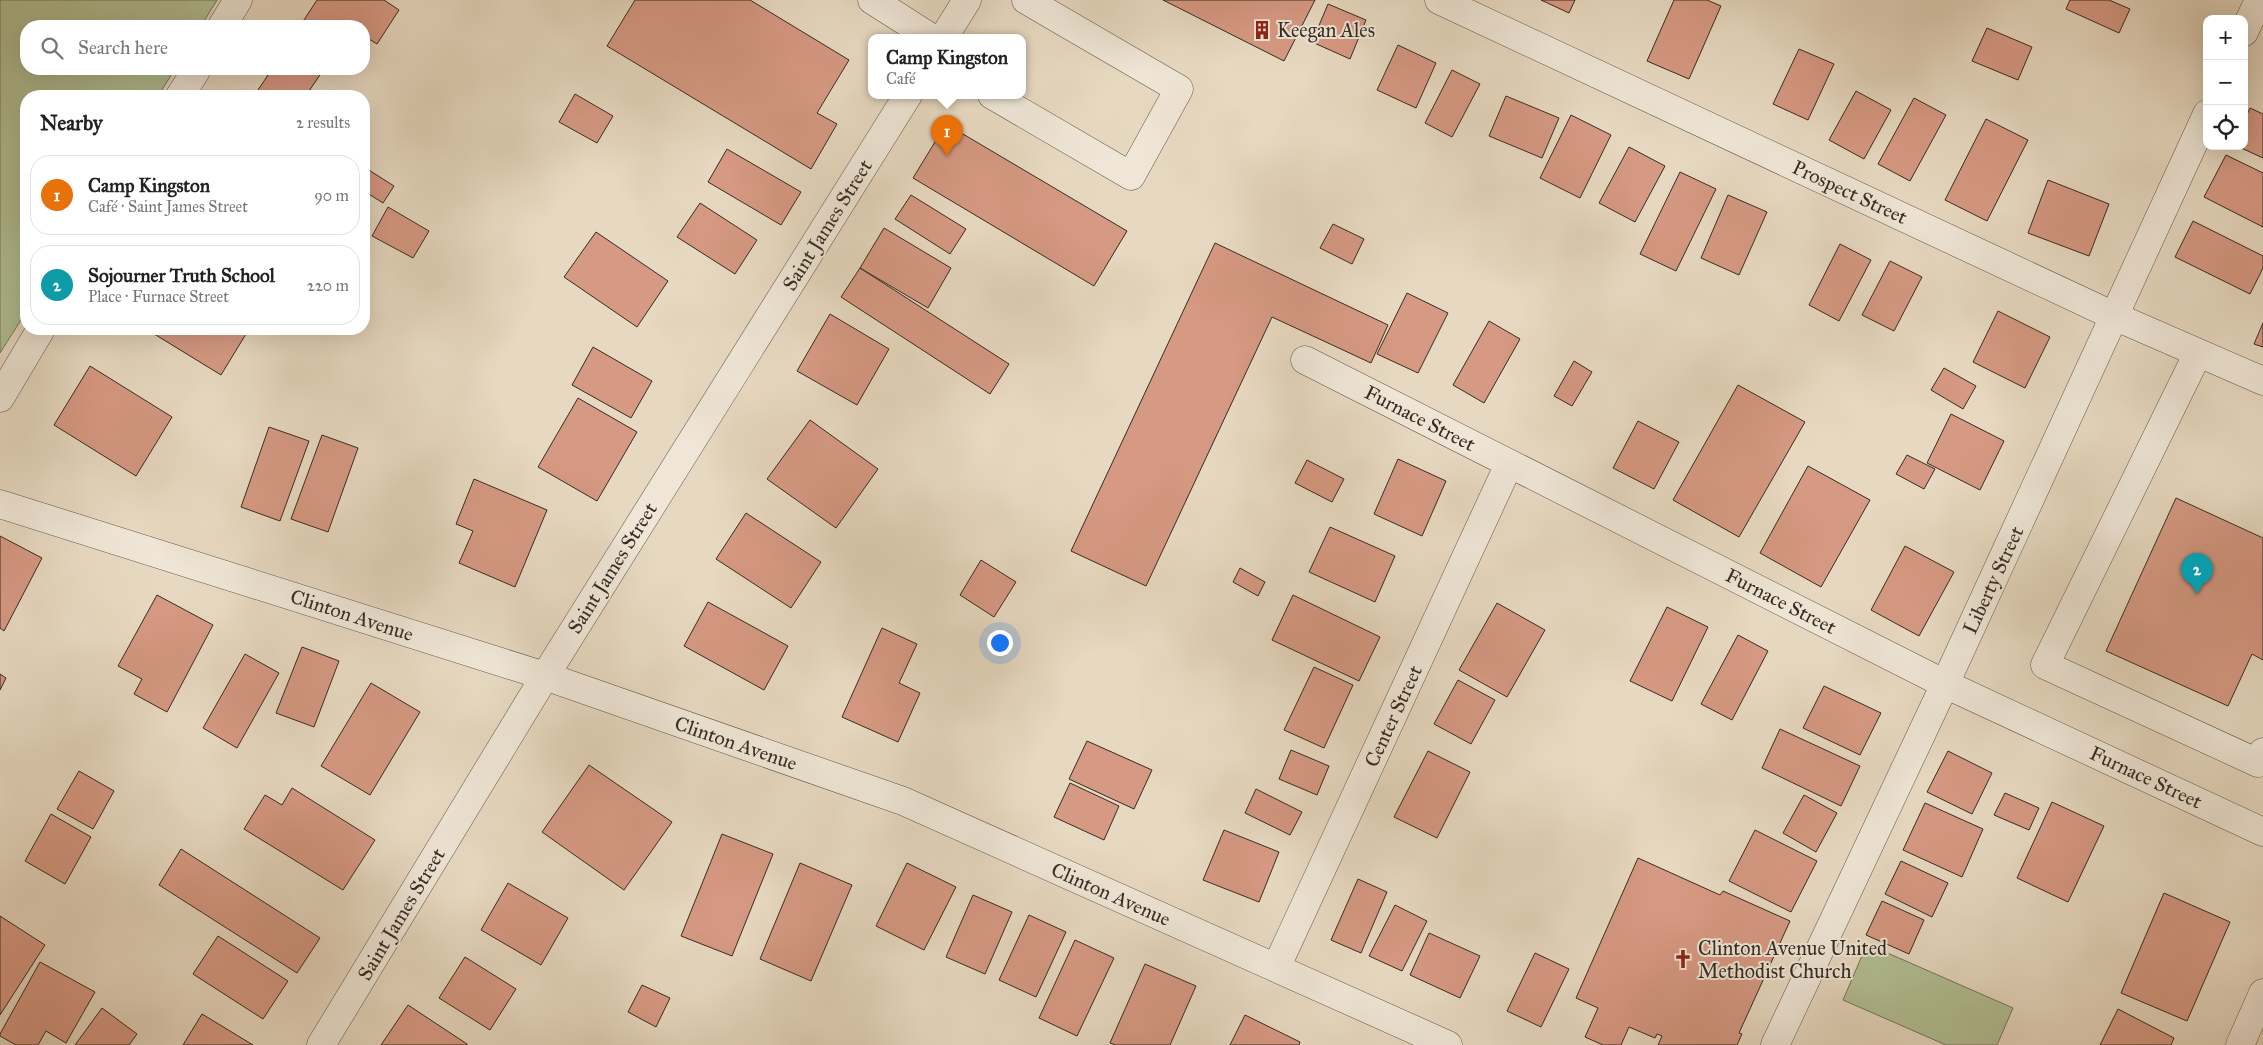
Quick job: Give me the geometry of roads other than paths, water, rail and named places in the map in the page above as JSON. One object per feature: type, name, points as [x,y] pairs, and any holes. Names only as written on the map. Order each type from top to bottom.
[{"type":"street","points":[[226,20],[238,0]]},
{"type":"street","points":[[872,0],[925,34]]},
{"type":"street","points":[[946,34],[967,0]]},
{"type":"street","points":[[999,99],[1131,176],[1180,89],[1026,0]]},
{"type":"street","name":"Prospect Street","points":[[1439,0],[2114,316],[2263,381]]},
{"type":"street","points":[[2248,23],[2259,0]]},
{"type":"street","points":[[184,90],[193,75]]},
{"type":"street","name":"Saint James Street","points":[[321,1045],[544,676],[905,99]]},
{"type":"street","name":"Liberty Street","points":[[1775,1045],[1945,684],[2203,123]]},
{"type":"street","points":[[0,398],[38,335]]},
{"type":"street","points":[[2198,353],[2045,665],[2258,764],[2263,752]]},
{"type":"street","name":"Furnace Street","points":[[1305,360],[1945,684],[2263,832]]},
{"type":"street","name":"Center Street","points":[[1276,968],[1509,464]]},
{"type":"street","name":"Clinton Avenue","points":[[0,504],[544,676],[904,801],[1448,1045]]},
{"type":"street","points":[[2240,1045],[2263,993]]},
{"type":"place","name":"Keegan Ales","points":[[1262,30]]},
{"type":"place","name":"Camp Kingston","points":[[947,156]]},
{"type":"place","name":"Sojourner Truth School","points":[[2197,594]]},
{"type":"place","name":"Clinton Avenue United Methodist Church","points":[[1683,959]]}]
